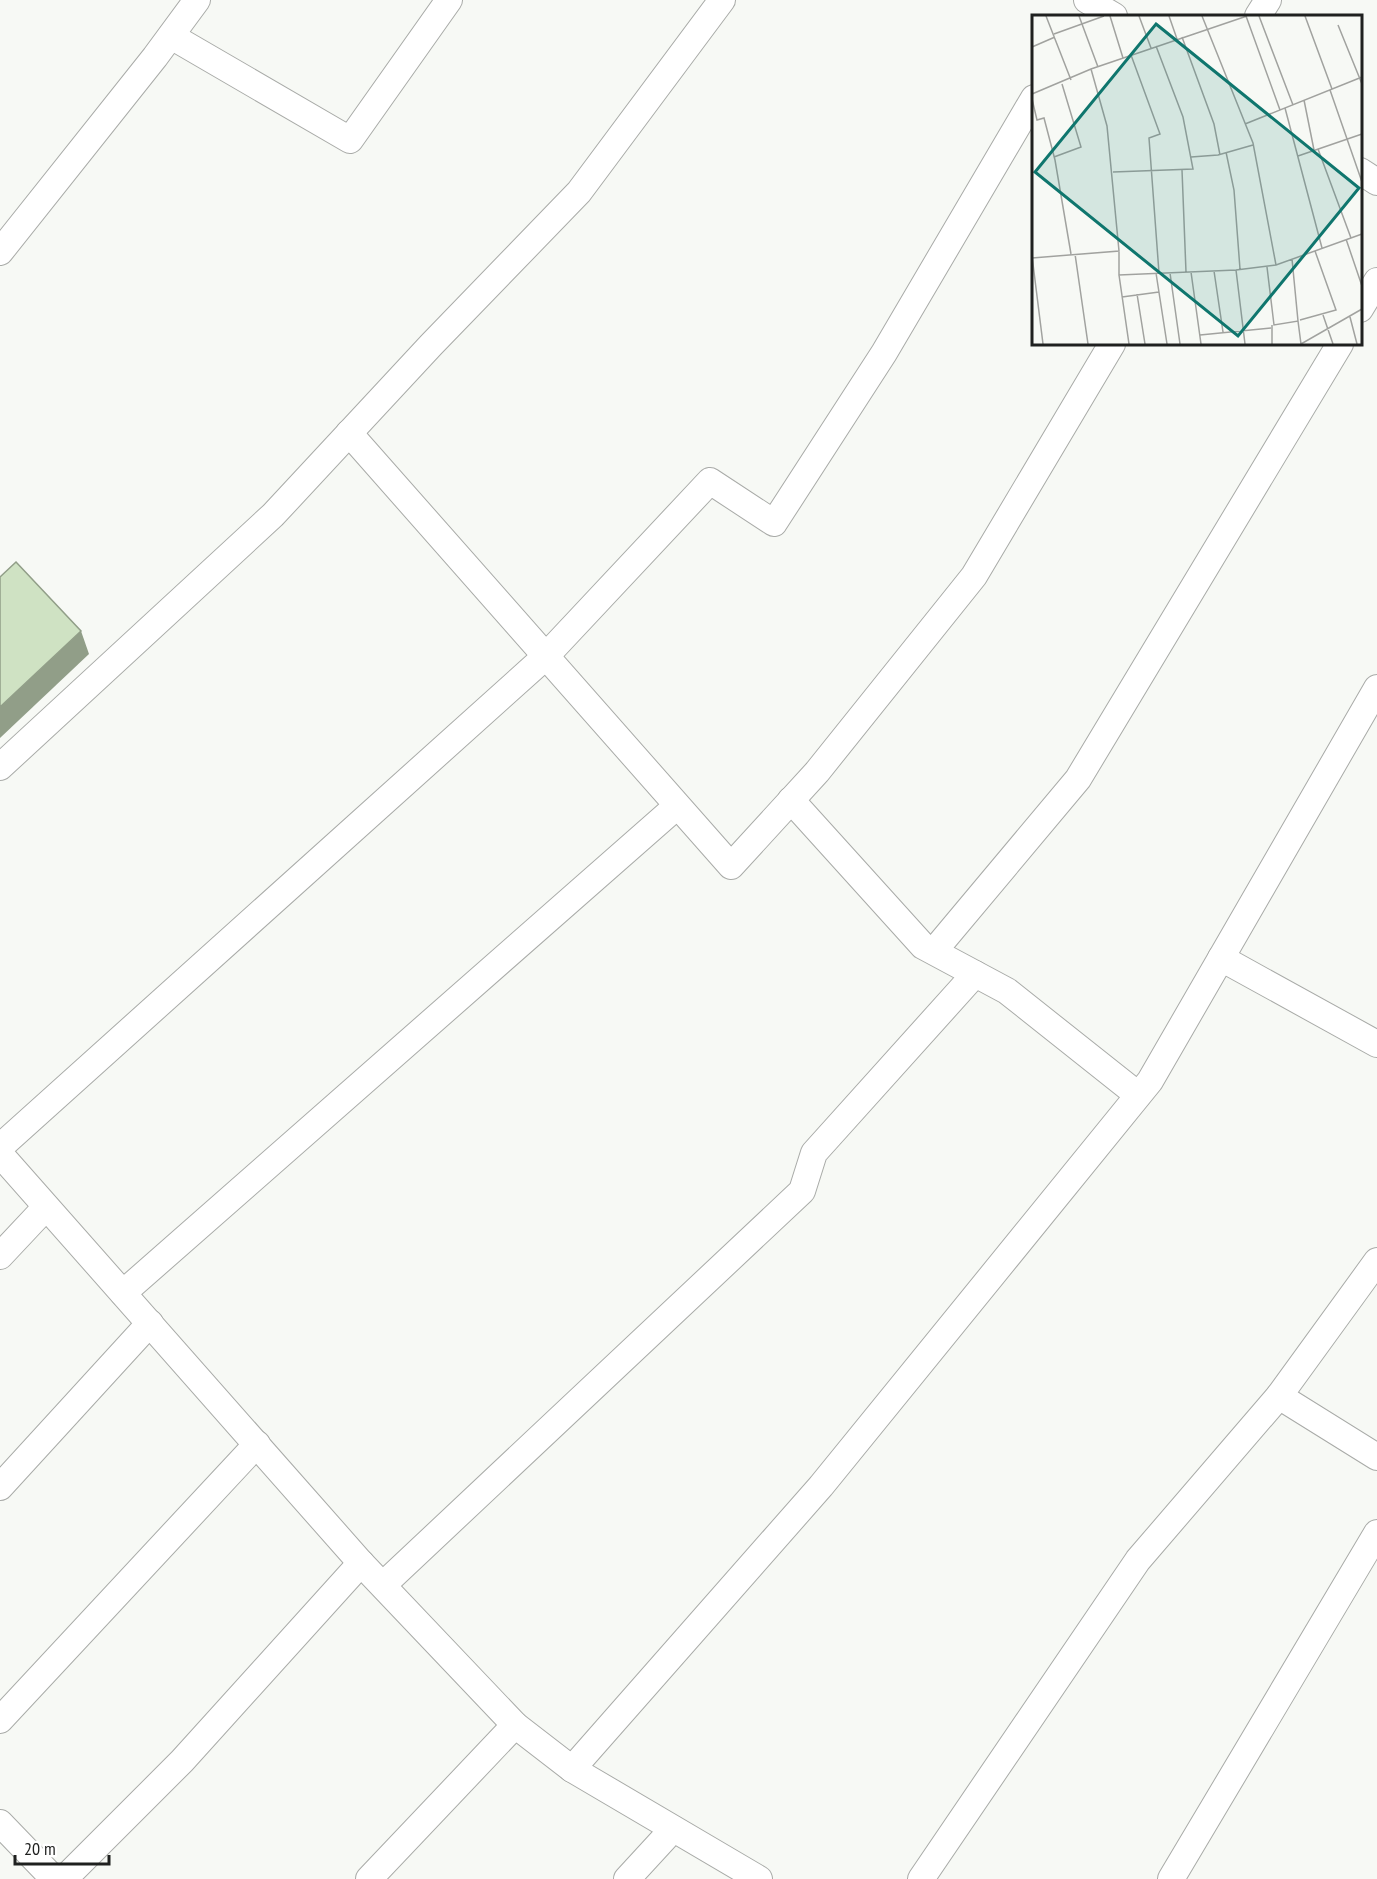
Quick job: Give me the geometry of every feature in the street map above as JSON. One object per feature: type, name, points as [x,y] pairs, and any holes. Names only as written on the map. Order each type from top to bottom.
[{"type":"street","points":[[0,252],[197,0]]},
{"type":"street","points":[[171,36],[350,140],[449,0]]},
{"type":"street","points":[[0,767],[273,515],[431,345],[579,192],[722,0]]},
{"type":"street","points":[[1258,15],[1268,0]]},
{"type":"street","points":[[1086,6],[1111,15]]},
{"type":"street","points":[[0,1147],[545,657],[710,481],[774,523],[884,353],[1032,101]]},
{"type":"street","points":[[1362,172],[1377,182]]},
{"type":"street","points":[[1362,306],[1377,281]]},
{"type":"street","points":[[349,433],[731,866],[816,772],[974,576],[1111,345]]},
{"type":"street","points":[[934,951],[1078,779],[1339,345]]},
{"type":"street","points":[[572,1769],[821,1486],[1150,1081],[1377,688]]},
{"type":"street","points":[[791,800],[923,946],[1007,991],[1138,1095]]},
{"type":"street","points":[[123,1293],[677,806]]},
{"type":"street","points":[[1221,958],[1377,1044]]},
{"type":"street","points":[[383,1585],[802,1191],[814,1153],[975,974]]},
{"type":"street","points":[[0,1154],[362,1563],[515,1725],[572,1769],[759,1879]]},
{"type":"street","points":[[0,1256],[46,1207]]},
{"type":"street","points":[[921,1879],[1138,1560],[1279,1396],[1377,1261]]},
{"type":"street","points":[[0,1487],[150,1323]]},
{"type":"street","points":[[1279,1396],[1377,1457]]},
{"type":"street","points":[[0,1720],[257,1444]]},
{"type":"street","points":[[1171,1879],[1377,1533]]},
{"type":"street","points":[[64,1879],[182,1761],[362,1563]]},
{"type":"street","points":[[369,1879],[515,1725]]},
{"type":"street","points":[[0,1823],[54,1879]]},
{"type":"street","points":[[627,1879],[673,1829]]},
{"type":"building","points":[[16,562],[81,631],[0,707],[0,577]]}]
